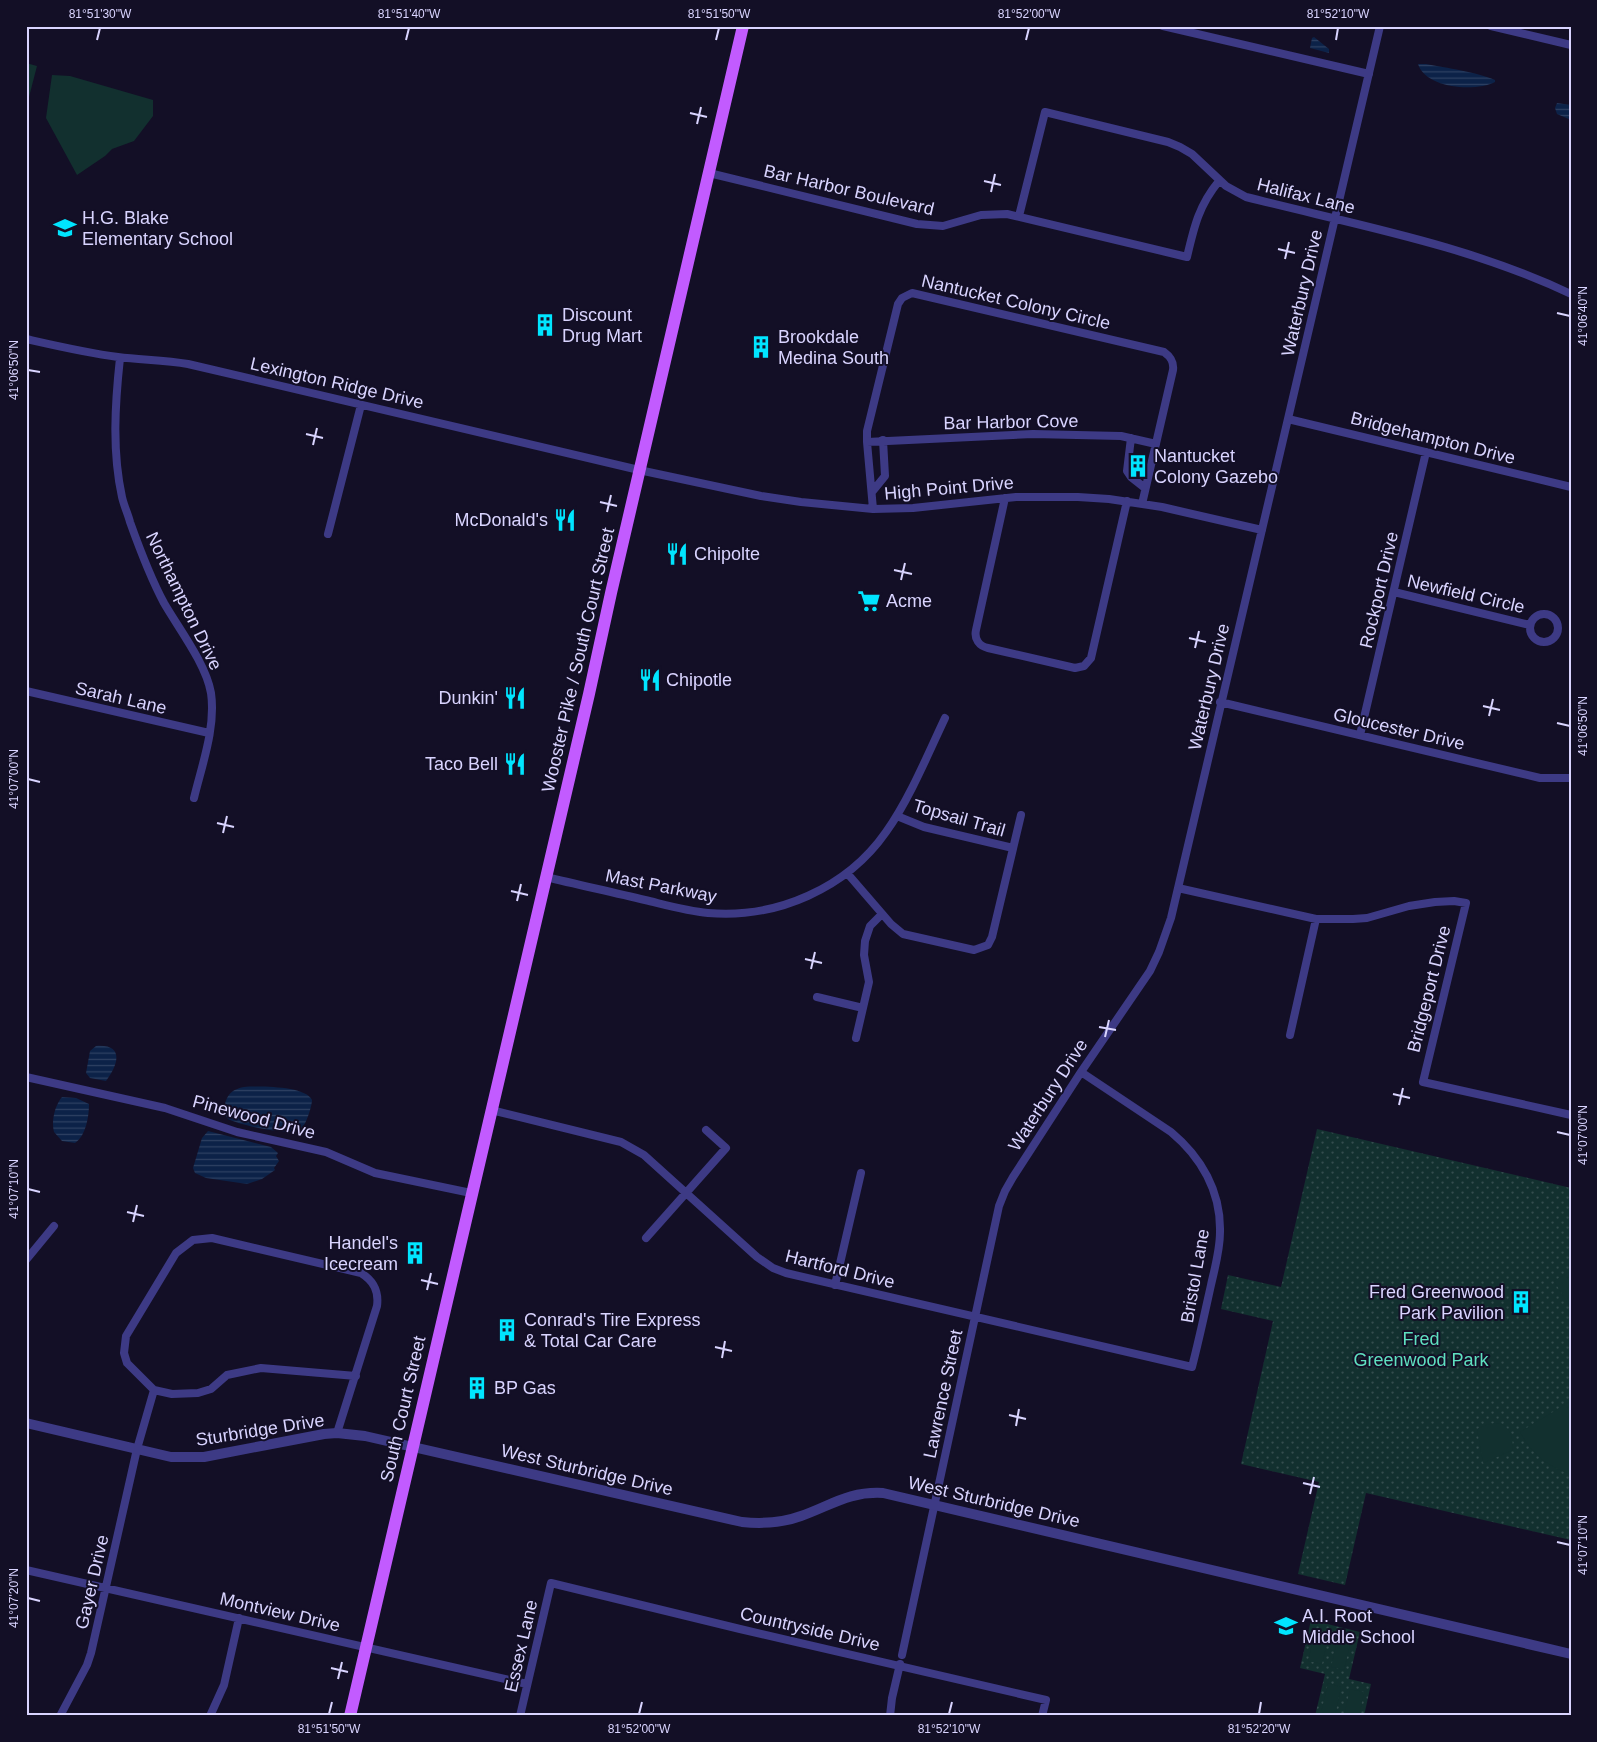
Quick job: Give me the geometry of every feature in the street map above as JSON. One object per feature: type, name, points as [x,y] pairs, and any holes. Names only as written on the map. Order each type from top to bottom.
[{"type":"main road","name":"Wooster Pike / South Court Street","points":[[491,1110],[743,26]]},
{"type":"main road","name":"South Court Street","points":[[350,1716],[491,1110]]},
{"type":"street","points":[[1163,26],[1369,74]]},
{"type":"street","name":"Waterbury Drive","points":[[976,1316],[999,1206],[1004,1191],[1150,970],[1166,934],[1380,26]]},
{"type":"street","points":[[1491,26],[1571,45]]},
{"type":"street","name":"Halifax Lane","points":[[1019,216],[1045,112],[1180,146],[1202,162],[1219,181],[1236,193],[1246,197],[1455,249],[1486,259],[1571,294]]},
{"type":"street","name":"Bar Harbor Boulevard","points":[[709,173],[929,226],[956,223],[994,213],[1019,216],[1187,257],[1197,216],[1202,205],[1219,181]]},
{"type":"street","name":"Nantucket Colony Circle","points":[[873,509],[866,442],[867,431],[898,304],[902,298],[912,293],[1164,352],[1169,356],[1173,370],[1142,504]]},
{"type":"street","name":"Lexington Ridge Drive","points":[[26,339],[120,358],[160,360],[188,364],[639,470]]},
{"type":"street","name":"Northampton Drive","points":[[120,358],[115,411],[116,448],[122,498],[142,556],[164,602],[208,680],[212,704],[209,734],[194,798]]},
{"type":"street","points":[[328,534],[361,405]]},
{"type":"street","name":"Bridgehampton Drive","points":[[1288,419],[1571,487]]},
{"type":"street","name":"Bar Harbor Cove","points":[[866,442],[1033,434],[1118,436],[1156,444]]},
{"type":"street","points":[[1131,438],[1127,471],[1129,475],[1145,488]]},
{"type":"street","points":[[872,492],[885,476],[883,440]]},
{"type":"street","name":"Rockport Drive","points":[[1360,735],[1426,452]]},
{"type":"street","name":"High Point Drive","points":[[639,470],[769,497],[873,509],[913,508],[1005,498],[1062,496],[1127,501],[1181,511],[1262,530]]},
{"type":"street","points":[[1005,498],[976,630],[976,638],[980,644],[988,648],[1075,668],[1084,666],[1091,658],[1127,501]]},
{"type":"street","name":"Newfield Circle","points":[[1394,592],[1530,625]]},
{"type":"street","name":"Sarah Lane","points":[[26,692],[209,734]]},
{"type":"street","name":"Gloucester Drive","points":[[1220,702],[1540,778],[1571,778]]},
{"type":"street","name":"Mast Parkway","points":[[546,877],[710,913],[732,914],[770,909],[795,902],[813,894],[847,873],[872,850],[897,816],[946,718]]},
{"type":"street","points":[[847,873],[897,930],[910,936],[968,950],[983,948],[991,941],[1021,815]]},
{"type":"street","name":"Topsail Trail","points":[[897,816],[924,827],[1013,848]]},
{"type":"street","points":[[1178,888],[1316,919],[1290,1035]]},
{"type":"street","name":"Bridgeport Drive","points":[[1316,919],[1353,920],[1409,906],[1435,902],[1454,901],[1466,903],[1422,1082],[1571,1115]]},
{"type":"street","points":[[856,1038],[869,978],[864,955],[865,941],[870,926],[882,914]]},
{"type":"street","points":[[817,997],[863,1008]]},
{"type":"street","name":"Bristol Lane","points":[[1081,1072],[1171,1132],[1184,1143],[1195,1155],[1211,1184],[1220,1215],[1219,1248],[1192,1367]]},
{"type":"street","name":"Pinewood Drive","points":[[26,1077],[165,1108],[237,1132],[326,1152],[375,1173],[472,1193]]},
{"type":"street","name":"Hartford Drive","points":[[491,1110],[621,1142],[644,1155],[773,1268],[786,1273],[1192,1367]]},
{"type":"street","points":[[646,1238],[726,1148],[706,1130]]},
{"type":"street","points":[[835,1285],[861,1173]]},
{"type":"street","points":[[26,1260],[54,1226]]},
{"type":"street","points":[[337,1434],[356,1376],[377,1306],[377,1291],[368,1277],[362,1273],[212,1238],[193,1240],[176,1253],[126,1336],[124,1353],[127,1363],[154,1390],[172,1394],[198,1393],[211,1388],[227,1376],[261,1368],[356,1376]]},
{"type":"street","name":"Lawrence Street","points":[[902,1655],[976,1316]]},
{"type":"street","name":"Gayer Drive","points":[[60,1716],[87,1665],[138,1449],[154,1390]]},
{"type":"street","name":"Sturbridge Drive","points":[[26,1423],[171,1456],[204,1457],[324,1434],[365,1436],[412,1447]]},
{"type":"street","name":"West Sturbridge Drive","points":[[412,1447],[742,1522],[765,1523],[788,1520],[845,1497],[872,1492],[883,1493],[1571,1654]]},
{"type":"street","name":"Montview Drive","points":[[26,1570],[528,1684]]},
{"type":"street","name":"Countryside Drive","points":[[551,1583],[1046,1700],[1042,1716]]},
{"type":"street","name":"Essex Lane","points":[[520,1716],[551,1583]]},
{"type":"street","points":[[210,1716],[224,1685],[239,1618]]},
{"type":"street","points":[[890,1716],[899,1665]]},
{"type":"green space","points":[[26,63],[37,66],[29,97],[26,96]]},
{"type":"green space","points":[[52,75],[70,76],[153,100],[153,116],[134,141],[112,149],[77,175],[46,118]]},
{"type":"green space","name":"Fred Greenwood Park","points":[[1317,1129],[1571,1188],[1571,1540],[1366,1493],[1345,1585],[1298,1574],[1319,1482],[1241,1464],[1273,1321],[1221,1309],[1228,1275],[1281,1287]]},
{"type":"green space","points":[[1571,1271],[1571,1308],[1554,1281]]},
{"type":"green space","points":[[1571,1401],[1571,1474],[1541,1458],[1524,1440],[1520,1432]]},
{"type":"green space","points":[[1495,1423],[1504,1426],[1510,1432],[1513,1450],[1483,1463],[1477,1429]]},
{"type":"green space","points":[[1311,1620],[1360,1632],[1349,1679],[1371,1684],[1364,1716],[1315,1716],[1325,1674],[1300,1668]]},
{"type":"green space","points":[[1315,1631],[1329,1635],[1322,1664],[1308,1661]]},
{"type":"green space","points":[[1338,1637],[1351,1640],[1344,1670],[1331,1667]]},
{"type":"green space","points":[[1328,1683],[1341,1687],[1335,1716],[1321,1713]]},
{"type":"green space","points":[[1350,1689],[1364,1692],[1359,1716],[1344,1716]]},
{"type":"water","points":[[1314,37],[1329,49],[1329,53],[1310,48],[1312,38]]},
{"type":"water","points":[[1418,64],[1471,72],[1488,77],[1495,80],[1495,82],[1476,87],[1452,86],[1431,79]]},
{"type":"water","points":[[1557,103],[1571,105],[1571,120],[1557,114],[1555,108]]},
{"type":"water","points":[[96,1046],[105,1046],[115,1052],[116,1062],[106,1081],[90,1078],[86,1073],[90,1051]]},
{"type":"water","points":[[244,1087],[292,1089],[308,1095],[312,1103],[303,1127],[295,1131],[276,1131],[253,1127],[228,1119],[223,1112],[227,1098],[235,1090]]},
{"type":"water","points":[[62,1097],[76,1098],[89,1104],[84,1131],[75,1143],[62,1141],[54,1132],[54,1113]]},
{"type":"water","points":[[208,1131],[271,1147],[278,1153],[276,1156],[279,1161],[274,1168],[275,1170],[262,1179],[247,1184],[206,1178],[195,1173],[193,1168],[202,1138]]},
{"type":"place","name":"H.G. Blake Elementary School","points":[[65,228]]},
{"type":"place","name":"Discount Drug Mart","points":[[545,325]]},
{"type":"place","name":"Brookdale Medina South","points":[[761,347]]},
{"type":"place","name":"Nantucket Colony Gazebo","points":[[1138,466]]},
{"type":"place","name":"McDonald's","points":[[565,520]]},
{"type":"place","name":"Chipolte","points":[[677,554]]},
{"type":"place","name":"Acme","points":[[869,601]]},
{"type":"place","name":"Chipotle","points":[[650,680]]},
{"type":"place","name":"Dunkin'","points":[[515,698]]},
{"type":"place","name":"Taco Bell","points":[[515,764]]},
{"type":"place","name":"Handel's Icecream","points":[[415,1253]]},
{"type":"place","name":"Fred Greenwood Park Pavilion","points":[[1521,1302]]},
{"type":"place","name":"Conrad's Tire Express & Total Car Care","points":[[507,1330]]},
{"type":"place","name":"BP Gas","points":[[477,1388]]},
{"type":"place","name":"A.I. Root Middle School","points":[[1286,1626]]}]
